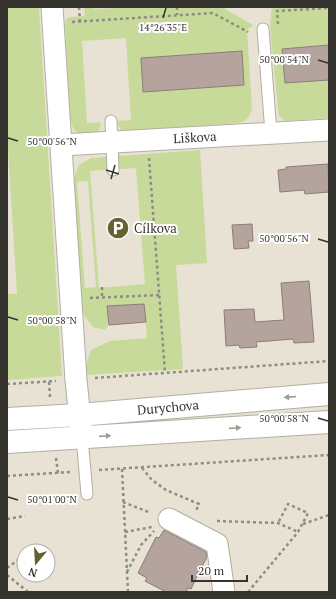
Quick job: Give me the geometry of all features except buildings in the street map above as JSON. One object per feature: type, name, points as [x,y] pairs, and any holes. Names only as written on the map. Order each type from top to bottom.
[{"type":"street","points":[[53,15],[76,380],[82,438]]},
{"type":"street","name":"Liškova","points":[[61,145],[329,130]]},
{"type":"street","name":"Durychova","points":[[7,419],[79,415],[329,394]]},
{"type":"street","name":"Durychova","points":[[7,442],[329,422]]},
{"type":"street","points":[[162,525],[217,544],[224,592]]},
{"type":"lane","points":[[264,32],[271,133]]},
{"type":"lane","points":[[111,122],[113,170]]},
{"type":"lane","points":[[82,438],[87,494]]},
{"type":"path","points":[[79,7],[80,21]]},
{"type":"path","points":[[177,7],[178,15]]},
{"type":"path","points":[[53,15],[80,21],[212,13],[253,34],[264,32],[278,33],[277,11],[329,8]]},
{"type":"path","points":[[149,158],[165,373]]},
{"type":"path","points":[[102,287],[102,297]]},
{"type":"path","points":[[88,298],[159,295]]},
{"type":"path","points":[[7,384],[329,362]]},
{"type":"path","points":[[48,382],[51,402]]},
{"type":"path","points":[[56,453],[58,473]]},
{"type":"path","points":[[7,476],[329,455]]},
{"type":"path","points":[[142,468],[152,480],[166,490],[199,504],[194,515]]},
{"type":"path","points":[[122,469],[128,592]]},
{"type":"path","points":[[248,592],[298,532],[308,513],[288,504],[278,523]]},
{"type":"path","points":[[302,524],[329,515]]},
{"type":"path","points":[[7,519],[26,516]]},
{"type":"path","points":[[127,572],[141,545],[162,525]]},
{"type":"path","points":[[7,568],[16,562]]},
{"type":"path","points":[[7,575],[28,592]]},
{"type":"green space","points":[[7,7],[39,7],[62,376],[7,380],[7,294],[17,294],[7,134]]},
{"type":"green space","points":[[84,7],[94,7],[94,9],[134,7],[222,7],[253,25],[247,30],[252,109],[249,116],[246,120],[239,123],[122,132],[117,123],[118,121],[131,120],[126,38],[82,41],[87,123],[99,122],[101,125],[98,133],[80,136],[73,128],[70,118],[65,24],[66,19],[70,17],[85,16]],"holes":[[[242,51],[244,85],[143,92],[141,58]]]},
{"type":"green space","points":[[272,7],[329,7],[329,45],[282,49],[285,83],[329,80],[329,118],[284,121],[279,115],[270,26]]},
{"type":"green space","points":[[200,150],[207,263],[176,265],[183,369],[86,375],[86,365],[91,350],[110,341],[147,338],[144,304],[108,306],[109,322],[105,330],[93,327],[82,313],[74,178],[79,165],[91,158]],"holes":[[[136,168],[145,284],[99,288],[90,171]],[[88,181],[96,287],[85,288],[77,182]]]},
{"type":"place","name":"Cílkova","points":[[118,228]]}]
